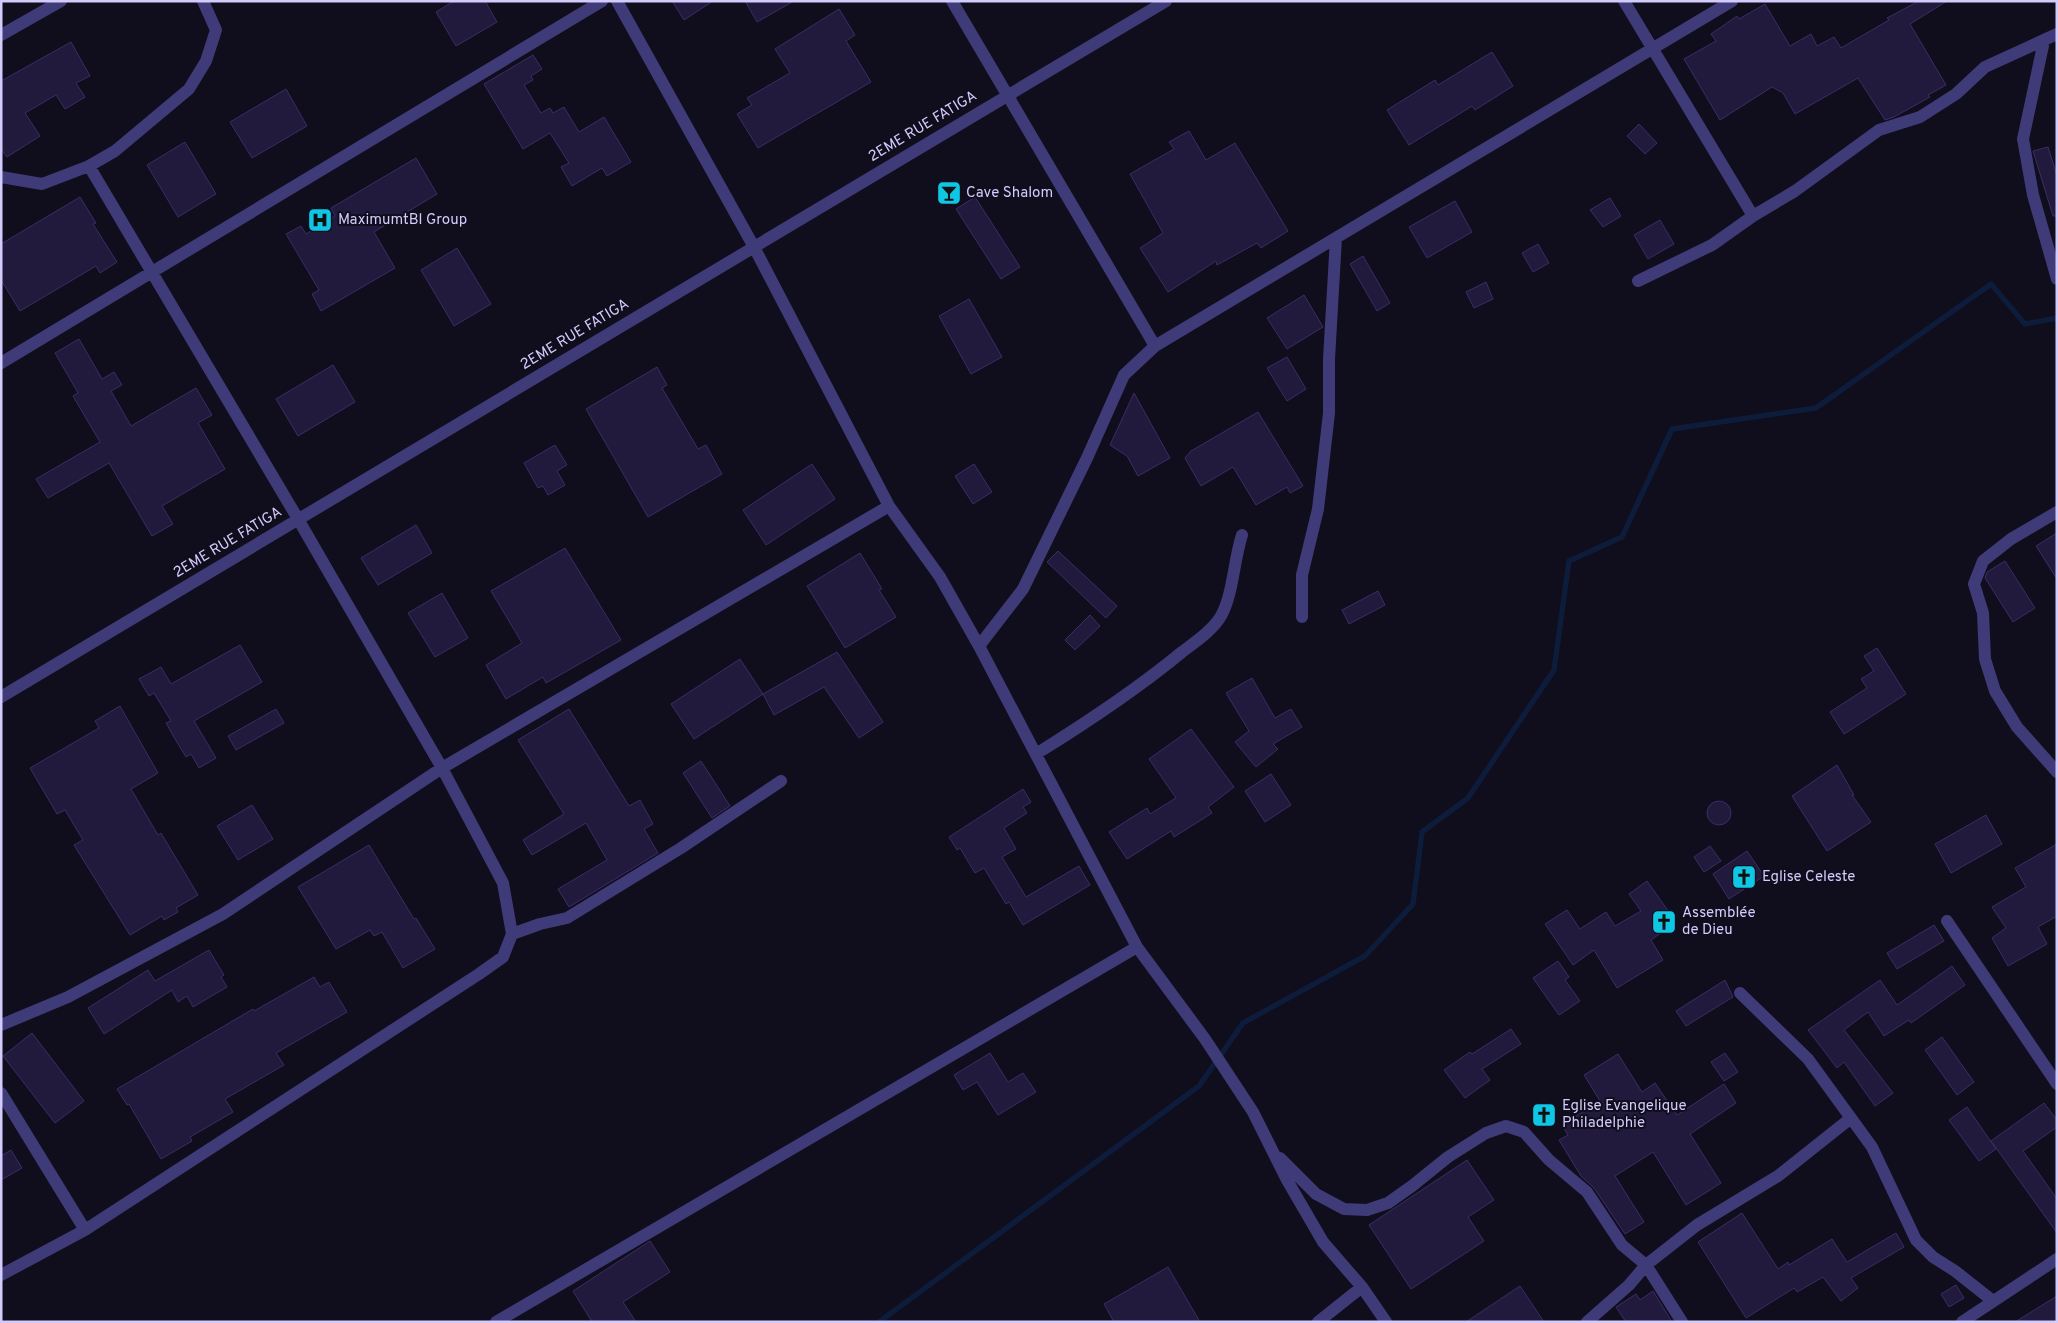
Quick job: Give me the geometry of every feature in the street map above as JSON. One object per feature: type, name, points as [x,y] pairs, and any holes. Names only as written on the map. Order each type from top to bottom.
[{"type":"street","points":[[1,35],[61,1]]},
{"type":"street","points":[[1,177],[42,184],[89,166],[115,151],[189,88],[206,61],[216,30],[203,1]]},
{"type":"street","points":[[1,363],[602,1]]},
{"type":"street","points":[[617,1],[754,247],[889,506],[940,577],[979,646],[1137,947],[1205,1039],[1253,1112],[1287,1180],[1323,1242],[1362,1287],[1386,1322]]},
{"type":"street","points":[[952,1],[1155,346]]},
{"type":"street","name":"2EME RUE FATIGA","points":[[1,697],[1166,1]]},
{"type":"street","points":[[1624,1],[1753,216]]},
{"type":"street","points":[[979,646],[1023,589],[1087,458],[1124,375],[1155,346],[1732,1]]},
{"type":"street","points":[[1638,281],[1712,245],[1753,216],[1795,191],[1879,130],[1920,117],[1956,94],[1985,67],[2057,34]]},
{"type":"street","points":[[2044,40],[2023,139],[2033,194],[2057,279]]},
{"type":"street","points":[[1,1275],[85,1230],[479,974],[502,957],[512,934],[503,883],[442,768],[298,519],[150,272],[89,166]]},
{"type":"street","points":[[1302,617],[1302,575],[1318,509],[1330,413],[1329,359],[1336,238]]},
{"type":"street","points":[[1,1025],[68,997],[223,914],[442,768],[889,506]]},
{"type":"street","points":[[2057,512],[2011,539],[1983,561],[1974,584],[1983,613],[1985,659],[1995,691],[2017,727],[2057,772]]},
{"type":"street","points":[[1036,754],[1145,683],[1198,640],[1220,617],[1226,602],[1236,552],[1242,535]]},
{"type":"street","points":[[512,934],[540,924],[567,918],[681,848],[782,781]]},
{"type":"street","points":[[1948,921],[2057,1084]]},
{"type":"street","points":[[496,1322],[1137,947]]},
{"type":"street","points":[[1740,993],[1808,1059],[1872,1147],[1916,1240],[1933,1257],[1955,1271],[1993,1301]]},
{"type":"street","points":[[1,1092],[85,1230]]},
{"type":"street","points":[[1586,1322],[1629,1284],[1646,1265],[1697,1225],[1778,1176],[1851,1118]]},
{"type":"street","points":[[1269,1144],[1316,1194],[1344,1209],[1367,1210],[1388,1203],[1448,1157],[1486,1133],[1506,1126],[1524,1132],[1549,1160],[1587,1192],[1622,1245],[1646,1265],[1682,1322]]},
{"type":"street","points":[[1962,1322],[2057,1259]]},
{"type":"street","points":[[1318,1322],[1362,1287]]},
{"type":"building","points":[[454,1],[485,1],[497,22],[456,46],[436,12]]},
{"type":"building","points":[[672,1],[713,1],[684,20]]},
{"type":"building","points":[[745,1],[794,1],[757,22]]},
{"type":"building","points":[[1919,1],[1947,1],[1910,24],[1946,85],[1928,95],[1930,97],[1885,120],[1858,78],[1795,114],[1783,93],[1772,87],[1720,120],[1684,59],[1716,41],[1711,34],[1737,16],[1739,19],[1765,4],[1790,46],[1811,34],[1817,46],[1834,37],[1841,48],[1889,20],[1887,18]]},
{"type":"building","points":[[839,9],[855,35],[846,41],[871,82],[758,148],[737,114],[752,105],[747,98],[790,73],[775,49]]},
{"type":"building","points":[[71,42],[90,76],[76,83],[85,97],[65,109],[56,95],[25,113],[40,136],[7,157],[1,149],[1,81]]},
{"type":"building","points":[[1492,52],[1513,86],[1475,110],[1472,106],[1409,145],[1387,110],[1435,80],[1438,85]]},
{"type":"building","points":[[533,55],[542,69],[531,76],[533,80],[524,85],[541,113],[550,108],[553,113],[564,107],[579,132],[604,117],[631,162],[607,176],[602,168],[572,186],[561,167],[569,163],[550,133],[523,149],[484,84]]},
{"type":"building","points":[[286,89],[307,126],[252,158],[230,122]]},
{"type":"building","points":[[1639,124],[1657,143],[1645,154],[1627,136]]},
{"type":"building","points":[[1189,131],[1206,160],[1235,143],[1288,231],[1261,248],[1257,243],[1217,265],[1216,261],[1168,292],[1140,248],[1163,233],[1130,174],[1174,149],[1169,142]]},
{"type":"building","points":[[185,142],[216,194],[178,217],[147,165]]},
{"type":"building","points":[[2048,147],[2057,176],[2057,216],[2053,216],[2033,151]]},
{"type":"building","points":[[416,158],[437,194],[374,232],[395,268],[321,311],[312,294],[319,290],[286,234],[301,226],[306,234],[335,216],[331,208]]},
{"type":"building","points":[[80,197],[96,223],[93,224],[117,262],[100,273],[96,266],[20,311],[1,280],[1,244]]},
{"type":"building","points":[[975,197],[1020,267],[1001,279],[956,209]]},
{"type":"building","points":[[1610,198],[1621,216],[1603,227],[1590,210]]},
{"type":"building","points":[[1455,201],[1472,232],[1427,258],[1409,227]]},
{"type":"building","points":[[1660,220],[1674,244],[1648,259],[1634,235]]},
{"type":"building","points":[[1538,244],[1549,263],[1533,272],[1522,253]]},
{"type":"building","points":[[457,248],[491,304],[454,326],[421,270]]},
{"type":"building","points":[[1363,256],[1390,303],[1377,311],[1350,264]]},
{"type":"building","points":[[1486,282],[1493,299],[1474,308],[1466,292]]},
{"type":"building","points":[[1304,295],[1323,327],[1287,349],[1267,318]]},
{"type":"building","points":[[969,299],[1002,357],[971,374],[939,316]]},
{"type":"building","points":[[79,339],[102,379],[114,372],[122,385],[111,391],[131,426],[196,388],[212,415],[198,423],[225,469],[162,506],[173,524],[152,536],[109,463],[48,498],[36,479],[100,442],[73,396],[78,393],[55,353]]},
{"type":"building","points":[[1287,357],[1306,389],[1287,401],[1267,368]]},
{"type":"building","points":[[333,365],[355,402],[298,436],[276,399]]},
{"type":"building","points":[[657,367],[667,385],[662,388],[698,449],[706,445],[722,474],[648,517],[586,409]]},
{"type":"building","points":[[1134,393],[1170,458],[1138,476],[1127,456],[1110,445]]},
{"type":"building","points":[[1258,412],[1303,486],[1290,493],[1287,487],[1256,505],[1233,467],[1201,486],[1185,458],[1191,451]]},
{"type":"building","points":[[555,445],[567,465],[557,471],[565,485],[548,495],[543,486],[538,488],[524,463]]},
{"type":"building","points":[[812,464],[835,499],[766,545],[743,510]]},
{"type":"building","points":[[974,464],[992,492],[973,504],[955,476]]},
{"type":"building","points":[[416,525],[432,553],[378,585],[361,558]]},
{"type":"building","points":[[2057,533],[2057,579],[2036,546]]},
{"type":"building","points":[[565,548],[621,640],[546,683],[543,677],[506,699],[486,665],[522,643],[491,591]]},
{"type":"building","points":[[1058,551],[1117,606],[1106,618],[1047,562]]},
{"type":"building","points":[[860,553],[882,589],[879,590],[896,617],[845,648],[807,586]]},
{"type":"building","points":[[2005,561],[2035,608],[2013,622],[1985,578],[1987,572]]},
{"type":"building","points":[[1378,591],[1385,605],[1349,624],[1342,610]]},
{"type":"building","points":[[442,593],[468,638],[435,657],[408,613]]},
{"type":"building","points":[[1090,615],[1100,626],[1075,650],[1065,640]]},
{"type":"building","points":[[240,645],[262,682],[194,721],[216,758],[199,768],[191,754],[186,757],[166,723],[171,721],[154,693],[149,696],[139,679],[161,667],[171,684]]},
{"type":"building","points":[[1877,648],[1906,694],[1844,734],[1830,712],[1867,688],[1861,679],[1874,671],[1864,656]]},
{"type":"building","points":[[837,652],[883,722],[859,738],[824,687],[774,715],[763,694]]},
{"type":"building","points":[[740,659],[763,694],[694,739],[671,704]]},
{"type":"building","points":[[1252,678],[1275,718],[1291,709],[1302,727],[1273,744],[1278,749],[1256,767],[1235,742],[1249,731],[1226,693]]},
{"type":"building","points":[[120,706],[158,773],[131,789],[158,835],[161,833],[198,895],[176,908],[178,912],[164,920],[162,916],[130,935],[74,845],[83,840],[65,810],[57,814],[30,768],[99,728],[95,721]]},
{"type":"building","points":[[276,709],[284,723],[236,750],[228,736]]},
{"type":"building","points":[[569,709],[629,806],[640,800],[653,824],[644,829],[658,853],[569,907],[558,889],[607,860],[586,823],[532,855],[523,840],[564,814],[518,740]]},
{"type":"building","points":[[1191,729],[1234,787],[1208,807],[1212,813],[1174,837],[1171,831],[1127,859],[1109,832],[1147,808],[1150,814],[1176,798],[1149,759]]},
{"type":"building","points":[[701,761],[730,806],[712,818],[683,773]]},
{"type":"building","points":[[1837,765],[1854,795],[1852,795],[1871,822],[1827,851],[1792,796]]},
{"type":"building","points":[[1271,774],[1291,805],[1265,822],[1245,791]]},
{"type":"building","points":[[1023,789],[1031,802],[1023,807],[1027,813],[1004,828],[1016,849],[1002,857],[1026,897],[1079,866],[1090,885],[1023,925],[1009,902],[1006,904],[984,868],[975,873],[960,848],[957,850],[949,837]]},
{"type":"building","points":[[1719,801],[1727,805],[1731,813],[1727,821],[1719,825],[1711,821],[1707,813],[1711,805]]},
{"type":"building","points":[[252,805],[273,839],[238,860],[217,826]]},
{"type":"building","points":[[1986,815],[2002,844],[1951,873],[1935,844]]},
{"type":"building","points":[[2057,844],[2057,916],[2038,927],[2047,944],[2008,966],[1992,938],[2006,928],[1992,907],[2026,887],[2015,868]]},
{"type":"building","points":[[369,845],[414,919],[416,918],[435,949],[403,968],[382,932],[374,936],[370,930],[336,949],[298,887]]},
{"type":"building","points":[[1710,846],[1721,861],[1704,872],[1694,857]]},
{"type":"building","points":[[1747,851],[1764,876],[1729,899],[1713,874]]},
{"type":"building","points":[[1647,881],[1676,922],[1651,940],[1663,960],[1617,988],[1594,950],[1573,965],[1545,924],[1567,910],[1580,929],[1606,912],[1615,926],[1641,911],[1629,894]]},
{"type":"building","points":[[1934,925],[1944,941],[1897,969],[1887,953]]},
{"type":"building","points":[[209,950],[224,975],[221,977],[227,987],[193,1007],[187,996],[178,1002],[172,990],[104,1034],[88,1008],[148,970],[155,981]]},
{"type":"building","points":[[1558,961],[1569,977],[1565,980],[1580,1001],[1559,1015],[1533,978]]},
{"type":"building","points":[[1952,966],[1965,985],[1911,1023],[1909,1020],[1884,1036],[1868,1012],[1844,1030],[1893,1093],[1875,1106],[1844,1062],[1837,1068],[1808,1030],[1880,980],[1897,1005]]},
{"type":"building","points":[[314,977],[320,987],[329,982],[347,1012],[276,1053],[284,1065],[225,1099],[233,1112],[190,1137],[192,1141],[161,1159],[129,1104],[127,1105],[117,1089],[253,1009],[254,1011]]},
{"type":"building","points":[[1725,980],[1733,997],[1686,1026],[1676,1011]]},
{"type":"building","points":[[1511,1029],[1521,1044],[1482,1069],[1490,1080],[1465,1098],[1444,1070],[1470,1052],[1472,1054]]},
{"type":"building","points":[[32,1033],[84,1101],[55,1123],[3,1056]]},
{"type":"building","points":[[1942,1037],[1974,1082],[1957,1095],[1925,1050]]},
{"type":"building","points":[[990,1053],[1008,1082],[1023,1073],[1036,1092],[998,1115],[977,1082],[963,1090],[954,1075]]},
{"type":"building","points":[[1725,1053],[1738,1072],[1724,1081],[1711,1062]]},
{"type":"building","points":[[1618,1054],[1642,1092],[1655,1083],[1677,1115],[1724,1084],[1736,1103],[1690,1134],[1721,1183],[1686,1205],[1653,1152],[1615,1176],[1644,1222],[1625,1234],[1594,1188],[1581,1176],[1559,1140],[1568,1135],[1562,1125],[1600,1101],[1584,1075]]},
{"type":"building","points":[[2044,1103],[2057,1120],[2057,1127],[2023,1151],[2057,1199],[2057,1233],[1991,1141]]},
{"type":"building","points":[[1967,1107],[1996,1149],[1979,1161],[1949,1120]]},
{"type":"building","points":[[11,1150],[22,1168],[1,1180],[1,1156]]},
{"type":"building","points":[[1467,1160],[1494,1200],[1468,1217],[1484,1241],[1411,1289],[1369,1225]]},
{"type":"building","points":[[1742,1213],[1778,1269],[1788,1262],[1789,1265],[1832,1239],[1847,1262],[1896,1233],[1904,1247],[1851,1278],[1858,1288],[1841,1301],[1823,1277],[1797,1292],[1794,1288],[1746,1318],[1698,1242]]},
{"type":"building","points":[[650,1241],[670,1272],[623,1302],[636,1322],[592,1322],[573,1291]]},
{"type":"building","points":[[1168,1267],[1200,1322],[1114,1322],[1104,1304]]},
{"type":"building","points":[[1956,1285],[1964,1298],[1949,1307],[1941,1294]]},
{"type":"building","points":[[1520,1286],[1544,1322],[1466,1322]]},
{"type":"building","points":[[1653,1291],[1672,1322],[1626,1322],[1616,1307],[1636,1294],[1640,1300]]},
{"type":"building","points":[[2057,1296],[2057,1322],[2015,1322]]},
{"type":"waterway","points":[[879,1322],[1199,1086],[1243,1023],[1365,956],[1413,904],[1422,832],[1468,798],[1554,670],[1569,561],[1622,537],[1672,429],[1816,408],[1991,284],[2025,324],[2057,318]]},
{"type":"place","name":"Cave Shalom","points":[[949,193]]},
{"type":"place","name":"MaximumtBl Group","points":[[320,220]]},
{"type":"place","name":"Eglise Celeste","points":[[1744,877]]},
{"type":"place","name":"Assemblée de Dieu","points":[[1664,922]]},
{"type":"place","name":"Eglise Evangelique Philadelphie","points":[[1544,1115]]}]
